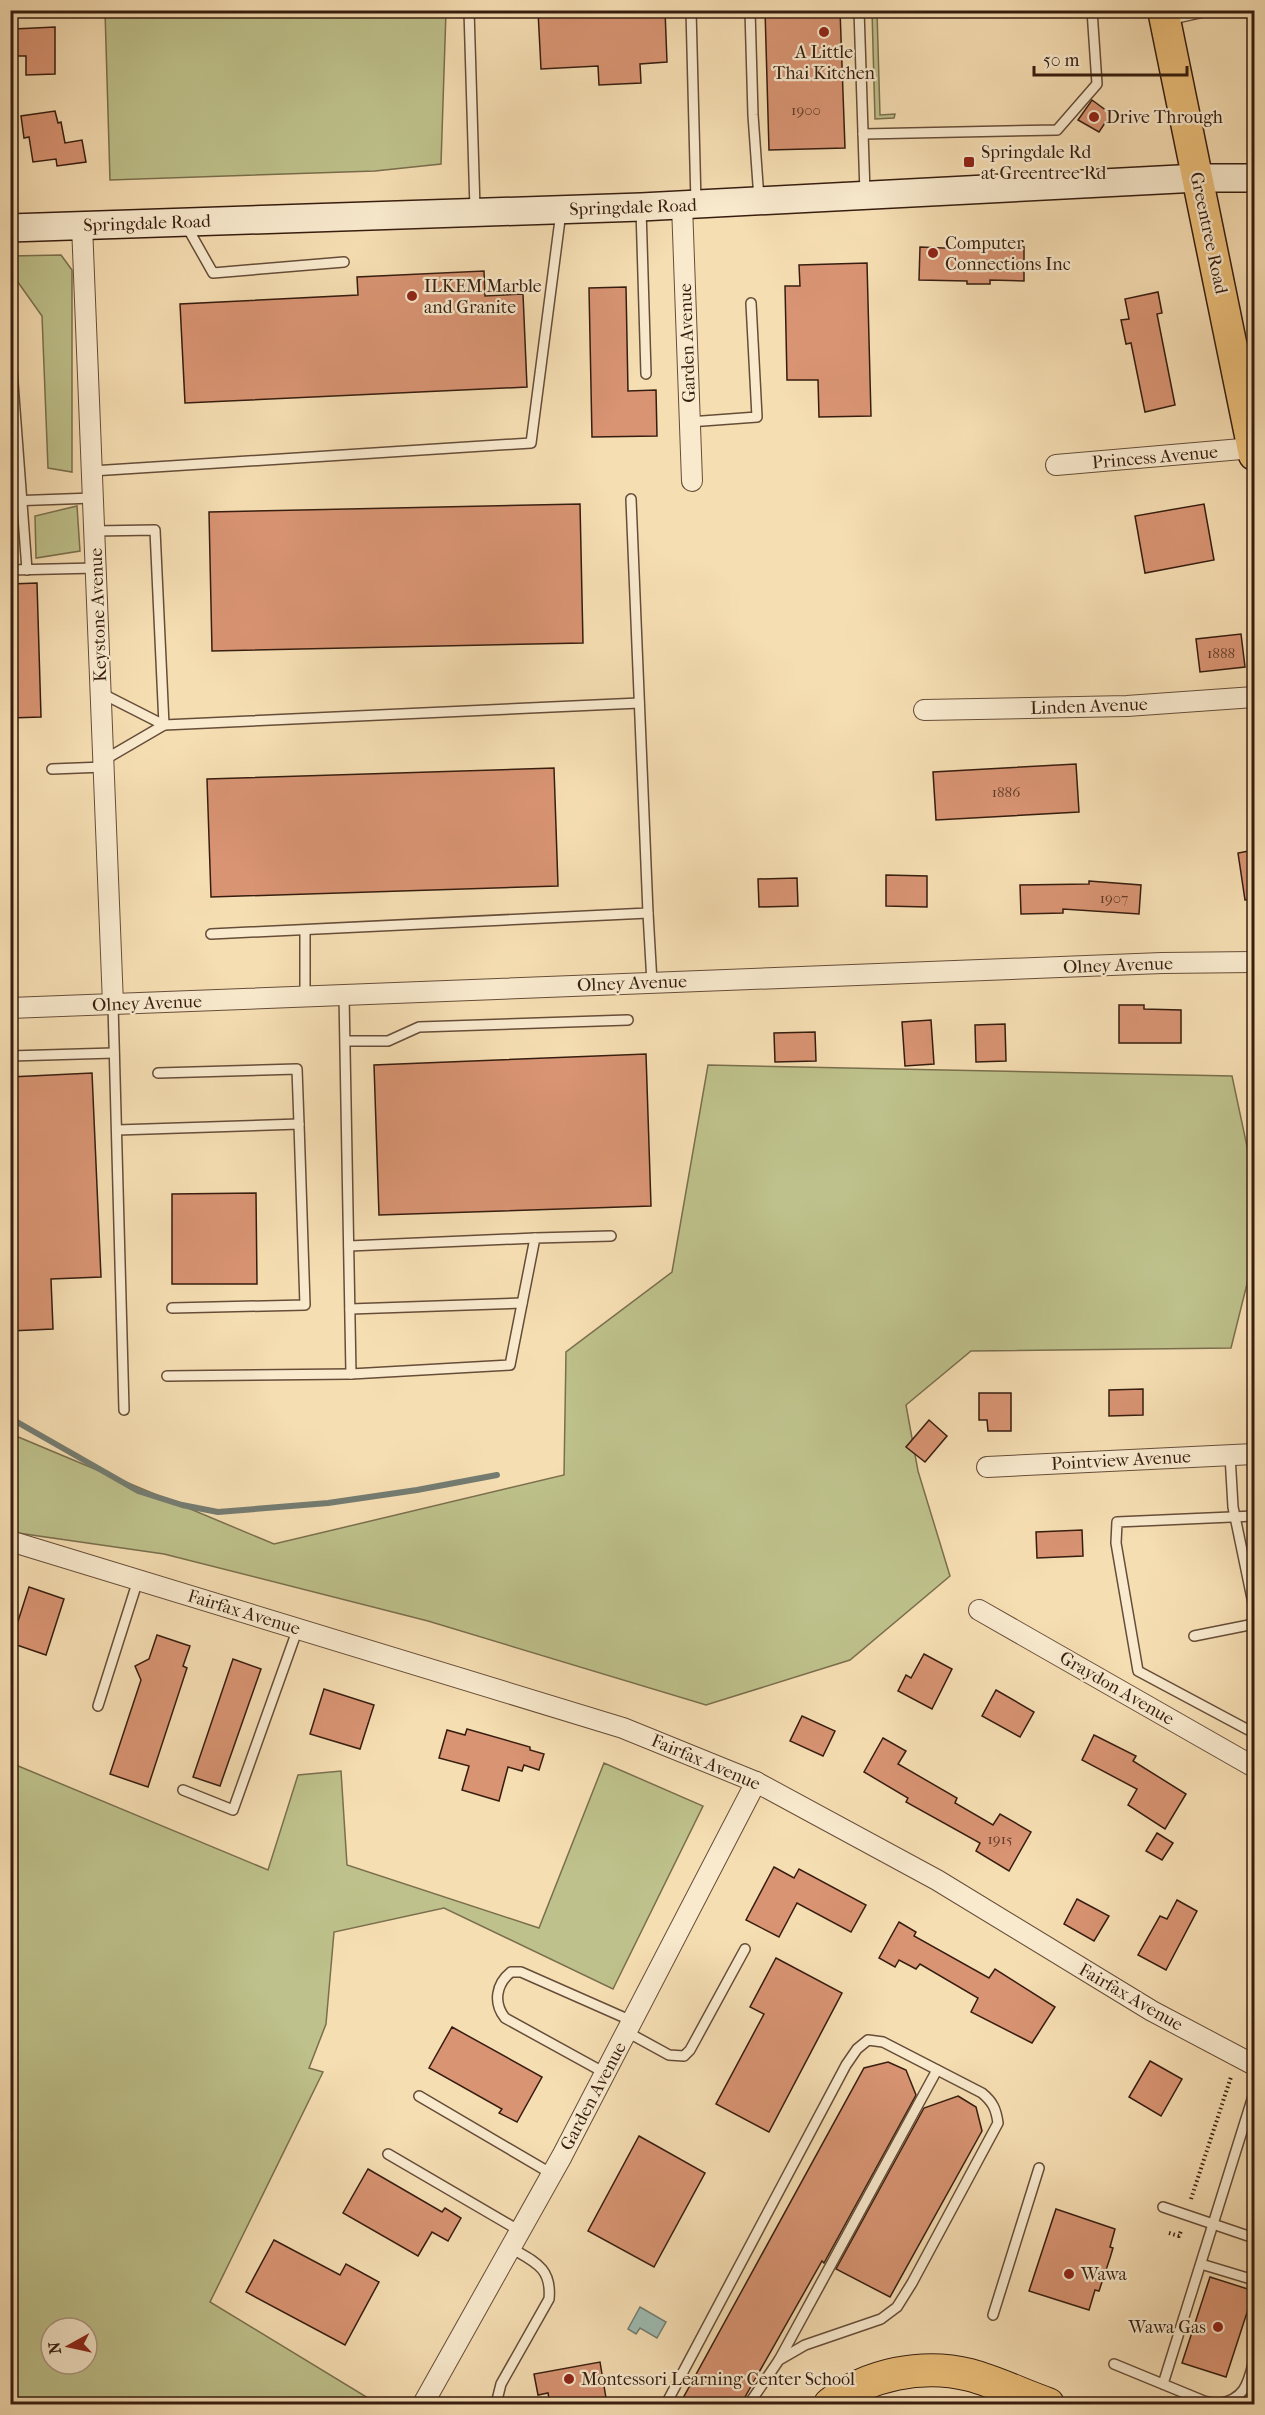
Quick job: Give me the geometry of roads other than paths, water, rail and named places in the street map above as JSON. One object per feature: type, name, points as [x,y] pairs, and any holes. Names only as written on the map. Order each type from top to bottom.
[{"type":"highway","points":[[830,2404],[859,2385],[886,2376],[929,2369],[970,2375],[1048,2404]]},
{"type":"main road","name":"Greentree Road","points":[[1164,16],[1254,452]]},
{"type":"main road","name":"Springdale Road","points":[[10,228],[475,214],[1198,178],[1254,178]]},
{"type":"street","name":"Garden Avenue","points":[[689,205],[689,422],[692,481]]},
{"type":"street","name":"Keystone Avenue","points":[[82,225],[113,1004]]},
{"type":"street","name":"Princess Avenue","points":[[1056,465],[1254,452]]},
{"type":"street","name":"Linden Avenue","points":[[924,710],[1127,706],[1254,697]]},
{"type":"street","name":"Olney Avenue","points":[[10,1008],[1162,963],[1254,962]]},
{"type":"street","name":"Pointview Avenue","points":[[987,1467],[1254,1454]]},
{"type":"street","name":"Fairfax Avenue","points":[[10,1541],[623,1728],[756,1782],[937,1880],[1152,2011],[1254,2065]]},
{"type":"street","name":"Graydon Avenue","points":[[979,1610],[1254,1767]]},
{"type":"street","name":"Garden Avenue","points":[[423,2404],[552,2174],[756,1782]]},
{"type":"lane","points":[[469,10],[475,214]]},
{"type":"lane","points":[[689,205],[691,10]]},
{"type":"lane","points":[[750,10],[753,115],[759,201]]},
{"type":"lane","points":[[859,10],[865,196]]},
{"type":"lane","points":[[863,134],[1057,130],[1097,84],[1092,10]]},
{"type":"lane","points":[[1164,16],[1213,10]]},
{"type":"lane","points":[[641,207],[646,374]]},
{"type":"lane","points":[[92,471],[531,443],[561,210]]},
{"type":"lane","points":[[185,222],[213,273],[344,262]]},
{"type":"lane","points":[[689,422],[757,417],[751,303]]},
{"type":"lane","points":[[10,343],[24,501],[27,570]]},
{"type":"lane","points":[[10,501],[93,498]]},
{"type":"lane","points":[[631,499],[652,982]]},
{"type":"lane","points":[[94,531],[155,530],[164,725]]},
{"type":"lane","points":[[10,570],[96,568]]},
{"type":"lane","points":[[101,693],[164,725],[639,703]]},
{"type":"lane","points":[[52,769],[104,764],[164,725]]},
{"type":"lane","points":[[211,934],[648,913]]},
{"type":"lane","points":[[305,931],[305,997]]},
{"type":"lane","points":[[344,995],[351,1374]]},
{"type":"lane","points":[[113,1004],[124,1410]]},
{"type":"lane","points":[[346,1041],[388,1041],[419,1027],[628,1020]]},
{"type":"lane","points":[[10,1056],[114,1053]]},
{"type":"lane","points":[[158,1073],[297,1069],[305,1305],[172,1308]]},
{"type":"lane","points":[[117,1130],[299,1124]]},
{"type":"lane","points":[[349,1246],[611,1236]]},
{"type":"lane","points":[[167,1376],[351,1374],[510,1365],[535,1238]]},
{"type":"lane","points":[[350,1309],[522,1303]]},
{"type":"lane","points":[[1230,1455],[1234,1516],[1254,1608]]},
{"type":"lane","points":[[1254,1516],[1117,1522],[1116,1543],[1138,1671],[1254,1733]]},
{"type":"lane","points":[[98,1706],[138,1579]]},
{"type":"lane","points":[[1194,1636],[1254,1624]]},
{"type":"lane","points":[[183,1790],[233,1810],[255,1754],[297,1628]]},
{"type":"lane","points":[[605,2073],[505,2018],[497,2008],[496,1995],[506,1976],[512,1972],[521,1972],[629,2027],[669,2055],[684,2056],[690,2050],[745,1949]]},
{"type":"lane","points":[[666,2404],[846,2065],[857,2049],[868,2040],[883,2042],[982,2093],[991,2100],[997,2112],[998,2123],[897,2307],[881,2319],[805,2345],[779,2360]]},
{"type":"lane","points":[[749,2404],[779,2360],[937,2070]]},
{"type":"lane","points":[[1163,2384],[1254,2093]]},
{"type":"lane","points":[[419,2096],[552,2174]]},
{"type":"lane","points":[[388,2154],[516,2239],[549,2279],[549,2299],[501,2384],[496,2404]]},
{"type":"lane","points":[[993,2315],[1039,2168]]},
{"type":"lane","points":[[1163,2207],[1254,2238]]},
{"type":"lane","points":[[1201,2264],[1254,2280]]},
{"type":"lane","points":[[1114,2364],[1218,2404],[1232,2402],[1241,2394],[1248,2382],[1254,2360]]},
{"type":"water","points":[[640,2307],[666,2322],[657,2338],[640,2328],[636,2334],[628,2329]]},
{"type":"waterway","points":[[10,1418],[138,1491],[182,1505],[218,1512],[328,1503],[497,1475]]},
{"type":"place","name":"A Little Thai Kitchen","points":[[824,32]]},
{"type":"place","name":"Drive Through","points":[[1094,117]]},
{"type":"place","name":"Springdale Rd at Greentree Rd","points":[[969,162]]},
{"type":"place","name":"Computer Connections Inc","points":[[933,253]]},
{"type":"place","name":"ILKEM Marble and Granite","points":[[412,296]]},
{"type":"place","name":"Wawa","points":[[1069,2274]]},
{"type":"place","name":"Wawa Gas","points":[[1218,2327]]},
{"type":"place","name":"Montessori Learning Center School","points":[[569,2379]]}]
